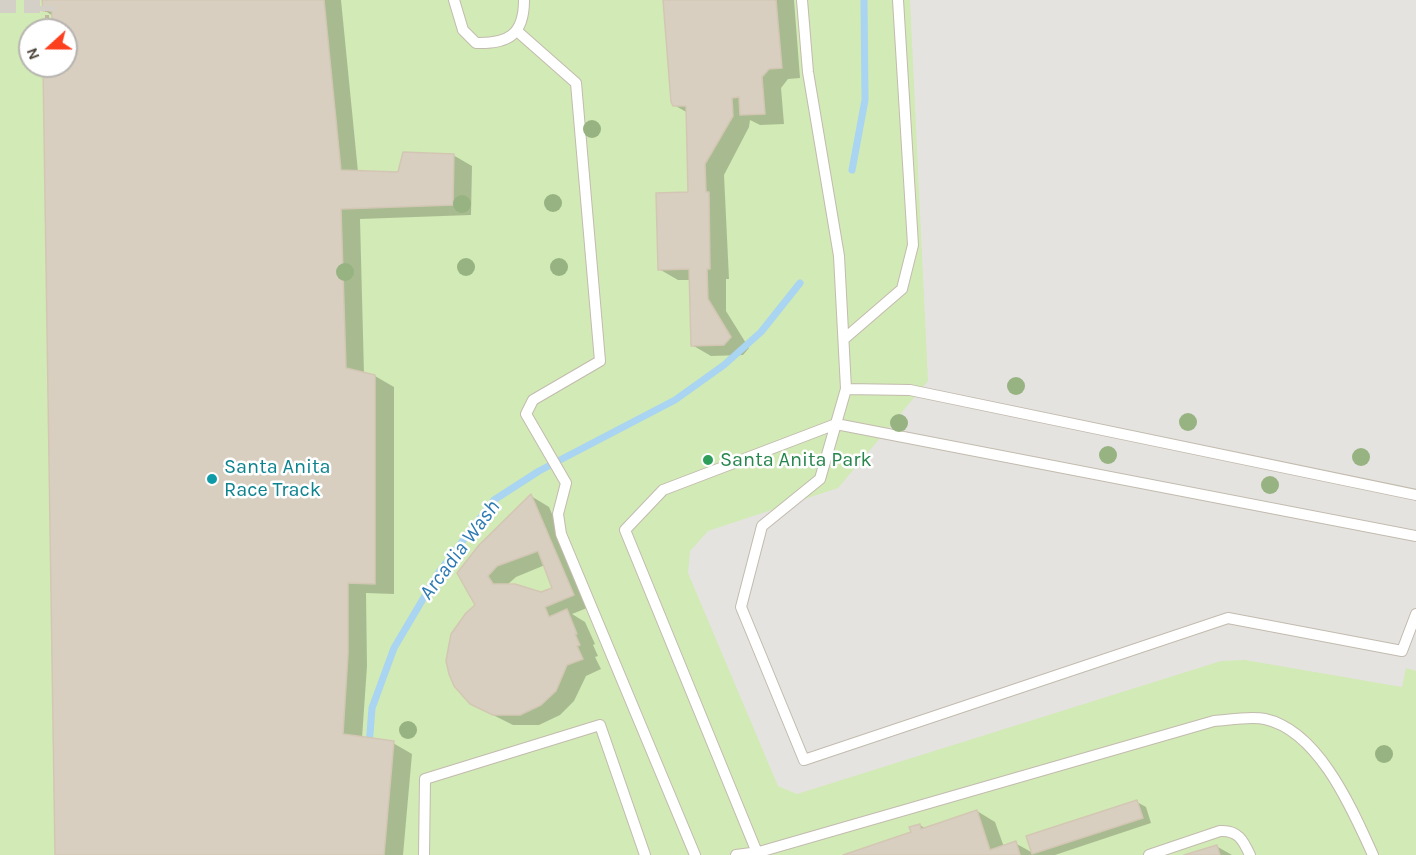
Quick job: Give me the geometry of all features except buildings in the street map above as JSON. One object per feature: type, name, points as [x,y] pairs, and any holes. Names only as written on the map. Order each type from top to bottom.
[{"type":"lane","points":[[454,0],[463,30],[476,43],[507,40],[517,31],[524,14],[524,0]]},
{"type":"lane","points":[[802,0],[808,72],[839,256],[846,389],[820,478],[762,526],[741,607],[804,760],[1228,618],[1402,651],[1416,614]]},
{"type":"lane","points":[[844,339],[902,289],[913,245],[898,0]]},
{"type":"lane","points":[[517,31],[576,83],[600,361],[533,399],[526,414],[532,429],[566,483],[558,514],[561,534],[695,855]]},
{"type":"lane","points":[[846,389],[910,390],[1416,495]]},
{"type":"lane","points":[[758,853],[625,530],[663,490],[836,424],[1416,536]]},
{"type":"lane","points":[[736,855],[758,853],[1214,721],[1264,719],[1299,735],[1322,762],[1353,811],[1372,855]]},
{"type":"lane","points":[[424,855],[425,779],[600,725],[645,855]]},
{"type":"lane","points":[[1149,855],[1220,831],[1229,831],[1241,837],[1250,855]]},
{"type":"path","points":[[47,12],[47,18]]},
{"type":"green space","name":"Santa Anita Park","points":[[0,0],[1416,0],[1416,855],[0,855]]},
{"type":"shaded area","points":[[910,0],[1416,0],[1416,671],[1406,668],[1402,687],[1245,660],[1221,661],[797,794],[778,786],[688,573],[690,551],[708,531],[838,488],[928,381]]},
{"type":"waterway","name":"Arcadia Wash","points":[[852,170],[865,100],[864,0]]},
{"type":"waterway","name":"Arcadia Wash","points":[[369,746],[372,708],[394,648],[439,572],[494,500],[539,471],[675,400],[724,365],[761,332],[800,283]]},
{"type":"tunnel","points":[[0,5],[47,5],[47,11]]},
{"type":"place","name":"Santa Anita Park","points":[[708,460]]},
{"type":"place","name":"Santa Anita Race Track","points":[[212,479]]}]
